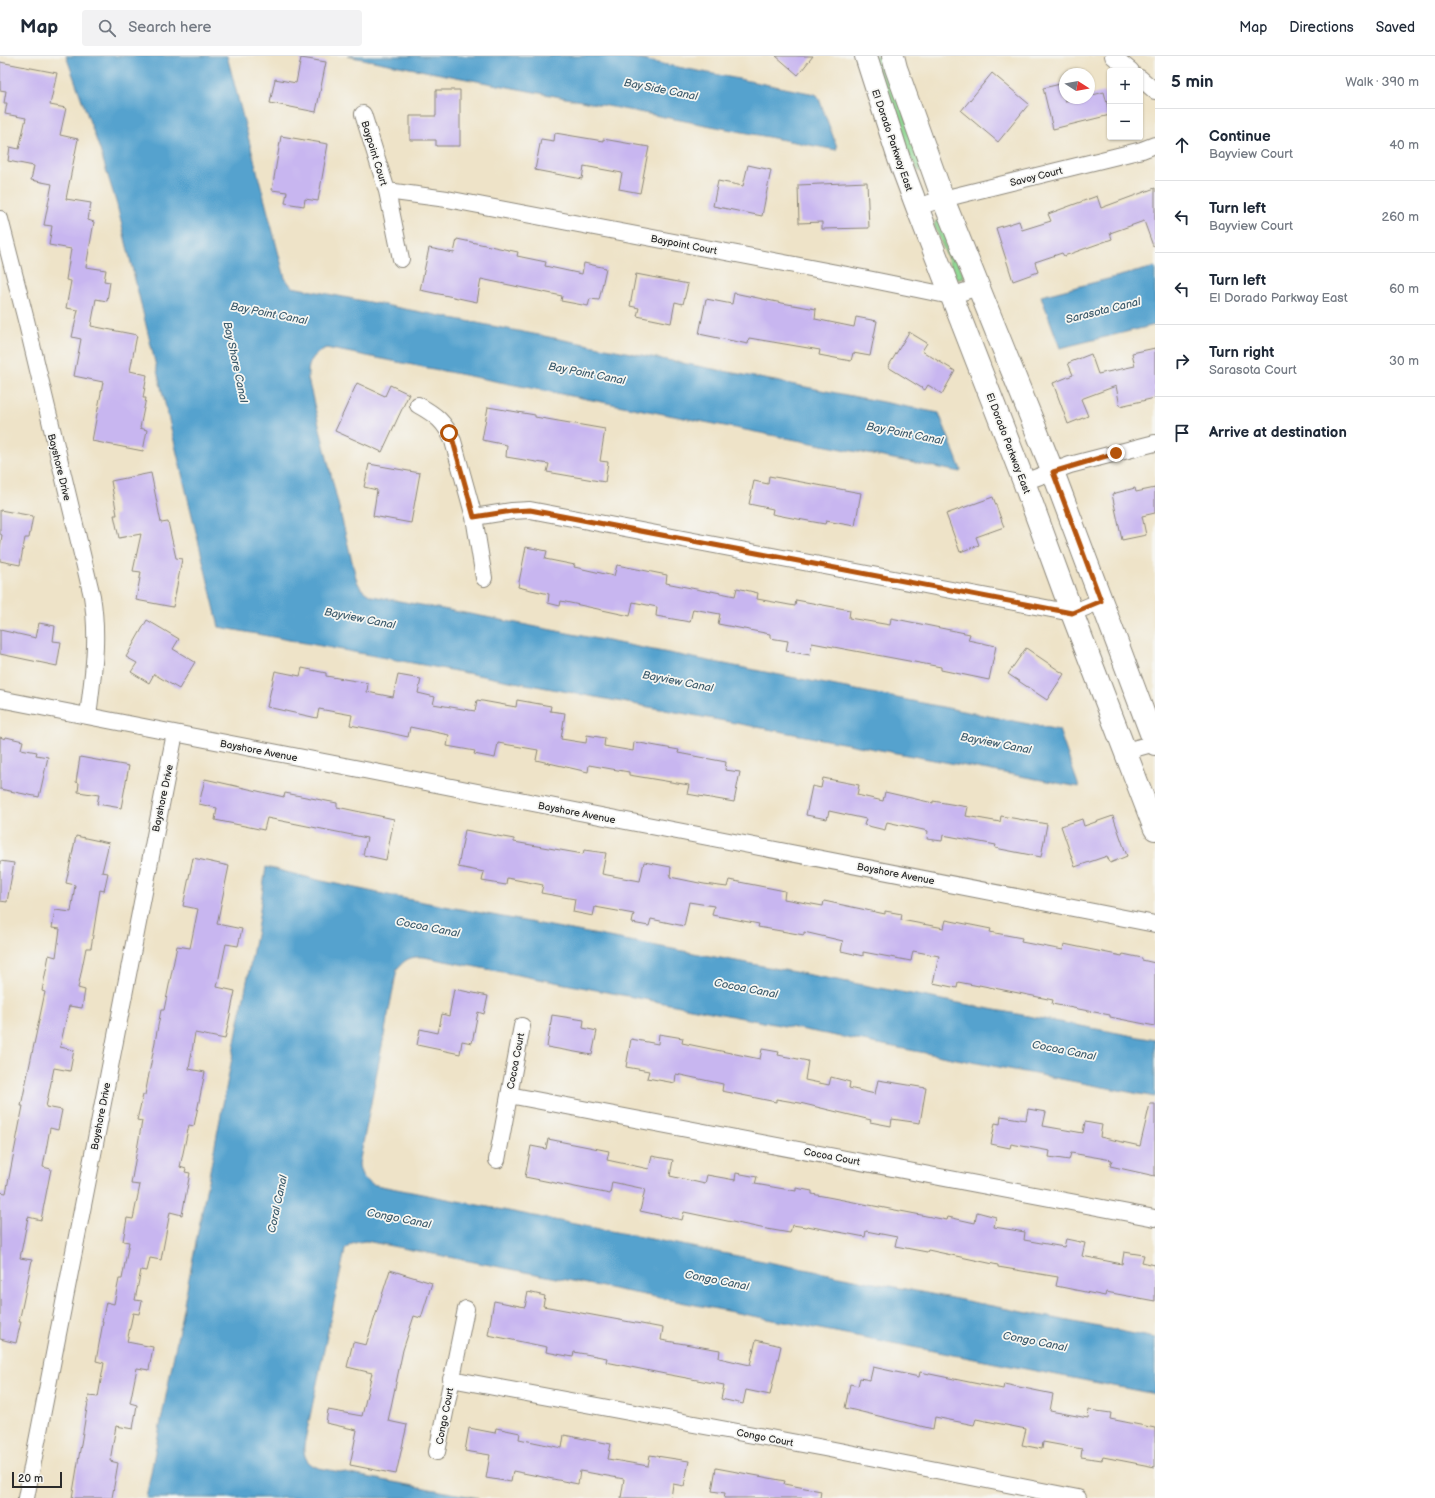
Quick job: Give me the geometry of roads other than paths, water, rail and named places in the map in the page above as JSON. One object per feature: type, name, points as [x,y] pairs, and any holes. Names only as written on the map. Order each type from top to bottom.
[{"type":"street","name":"El Dorado Parkway East","points":[[866,56],[896,152],[1024,482],[1072,613],[1155,829]]},
{"type":"street","points":[[893,56],[943,199],[1053,472],[1155,744],[1126,751]]},
{"type":"street","points":[[1113,56],[1127,68]]},
{"type":"street","points":[[1143,81],[1155,91]]},
{"type":"street","name":"Baypoint Court","points":[[363,114],[387,191],[401,259]]},
{"type":"street","name":"Savoy Court","points":[[917,207],[943,199],[1142,150],[1155,145]]},
{"type":"street","name":"Baypoint Court","points":[[387,191],[447,199],[951,296],[978,287]]},
{"type":"street","name":"Bayshore Drive","points":[[0,219],[26,320],[92,596],[95,614],[96,650],[88,716]]},
{"type":"street","points":[[418,405],[433,413],[444,424],[453,441],[474,517],[484,578]]},
{"type":"street","points":[[1024,482],[1070,466],[1155,444]]},
{"type":"street","points":[[474,517],[512,511],[530,510],[1072,613],[1101,601]]},
{"type":"street","name":"Bayshore Avenue","points":[[0,699],[1155,924]]},
{"type":"street","name":"Bayshore Drive","points":[[26,1498],[175,734]]},
{"type":"street","name":"Cocoa Court","points":[[497,1160],[522,1026]]},
{"type":"street","name":"Cocoa Court","points":[[509,1095],[1155,1218]]},
{"type":"street","name":"Congo Court","points":[[437,1452],[466,1309]]},
{"type":"street","name":"Congo Court","points":[[451,1379],[824,1448],[1078,1498]]},
{"type":"water","points":[[66,56],[227,56],[285,278],[292,287],[939,413],[961,470],[960,472],[326,348],[311,360],[308,369],[308,379],[356,578],[360,587],[366,593],[372,596],[486,617],[1059,730],[1079,787],[219,627],[117,205],[100,150]]},
{"type":"water","name":"Bay Side Canal","points":[[347,56],[622,56],[815,94],[818,96],[837,147],[836,150]]},
{"type":"water","name":"Sarasota Canal","points":[[1155,267],[1155,325],[1060,348],[1041,296]]},
{"type":"water","points":[[266,867],[322,881],[402,898],[1155,1040],[1155,1097],[424,957],[415,957],[403,963],[397,969],[359,1164],[364,1178],[376,1185],[1155,1338],[1155,1394],[366,1241],[354,1243],[345,1250],[304,1445],[305,1456],[311,1464],[319,1468],[478,1498],[146,1498],[257,930]]},
{"type":"water label","name":"Bay Point Canal","points":[[269,313]]},
{"type":"water label","name":"Bay Shore Canal","points":[[236,362]]},
{"type":"water label","name":"Bay Point Canal","points":[[587,373]]},
{"type":"water label","name":"Bay Point Canal","points":[[905,433]]},
{"type":"water label","name":"Bayview Canal","points":[[360,618]]},
{"type":"water label","name":"Bayview Canal","points":[[678,681]]},
{"type":"water label","name":"Bayview Canal","points":[[996,743]]},
{"type":"water label","name":"Cocoa Canal","points":[[428,927]]},
{"type":"water label","name":"Cocoa Canal","points":[[746,988]]},
{"type":"water label","name":"Cocoa Canal","points":[[1064,1050]]},
{"type":"water label","name":"Coral Canal","points":[[277,1204]]},
{"type":"water label","name":"Congo Canal","points":[[399,1218]]},
{"type":"water label","name":"Congo Canal","points":[[717,1280]]},
{"type":"water label","name":"Congo Canal","points":[[1035,1341]]}]
